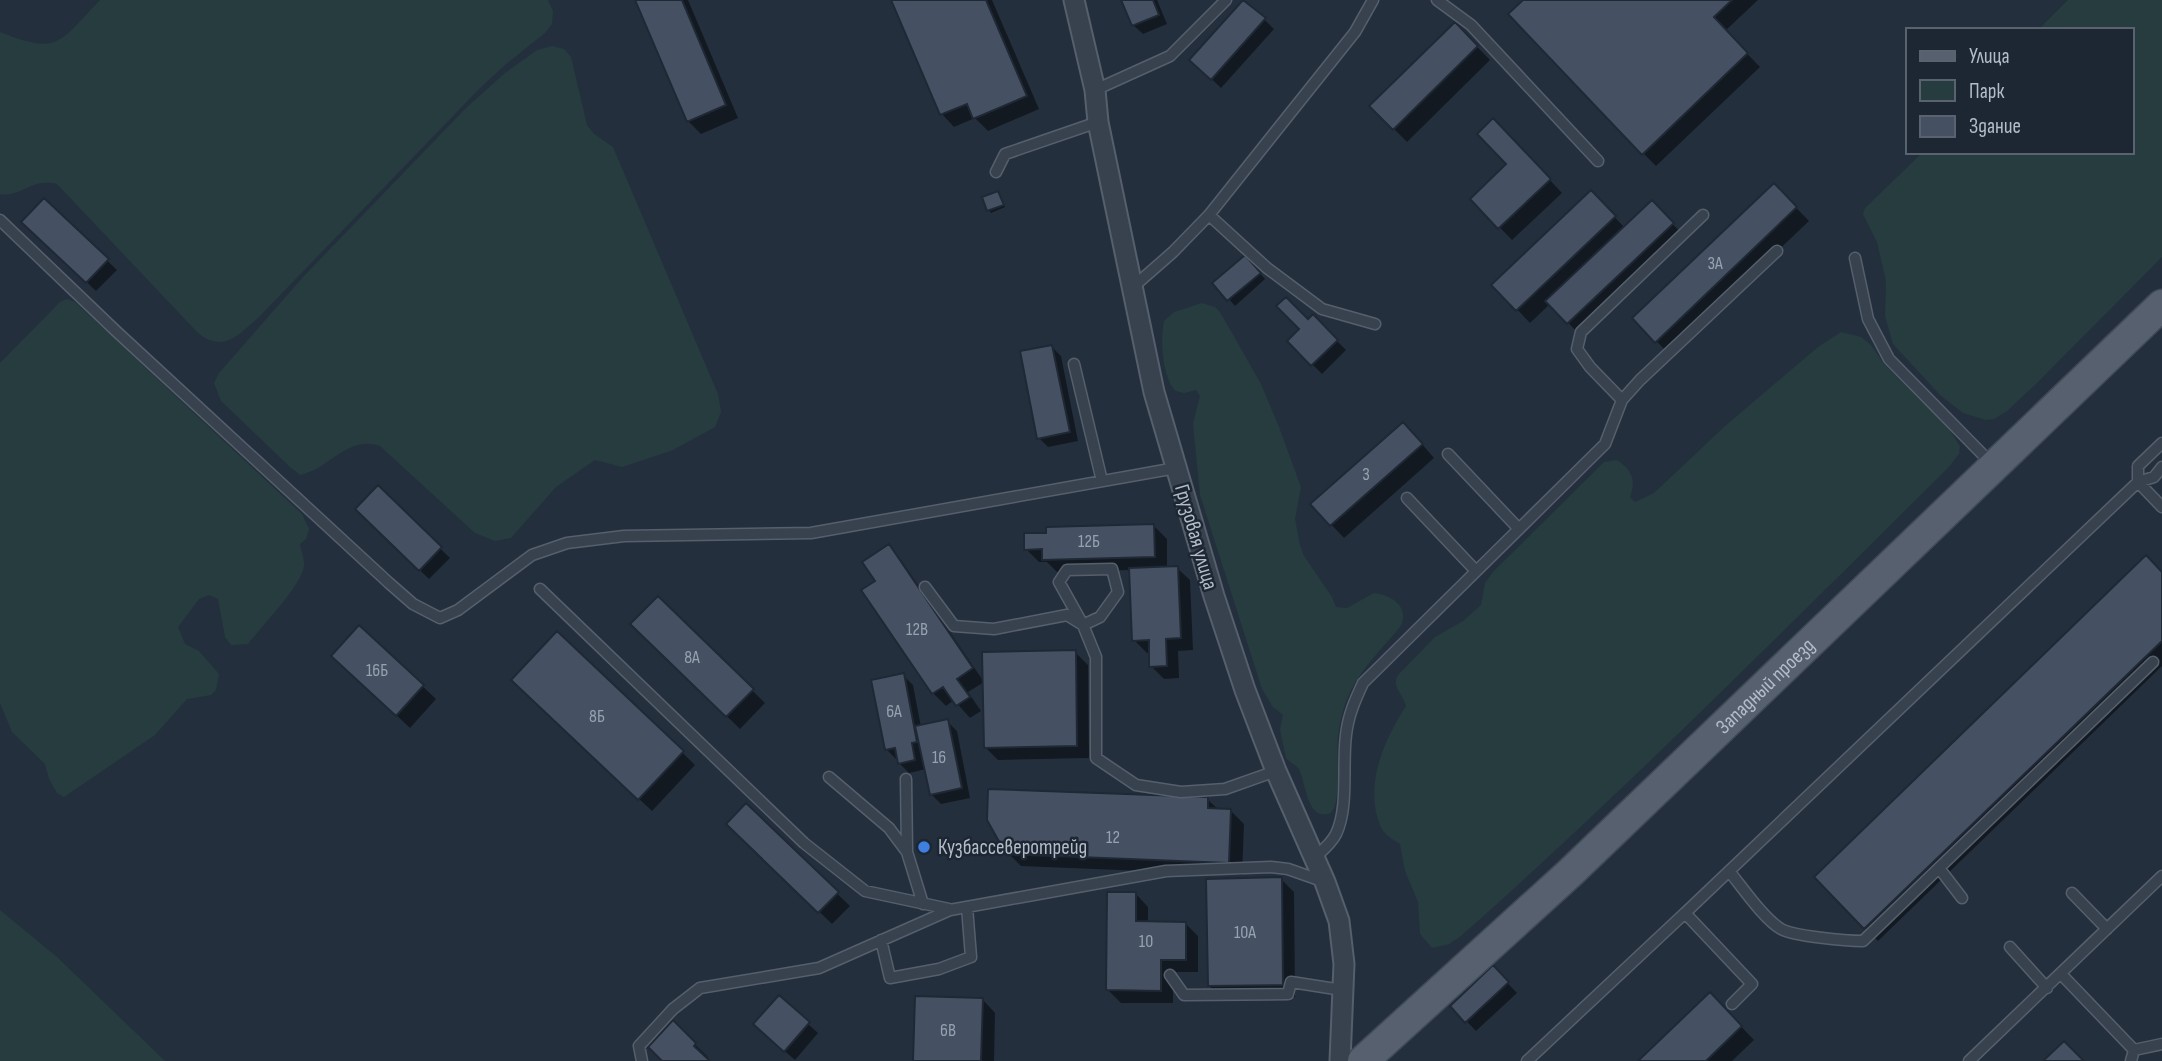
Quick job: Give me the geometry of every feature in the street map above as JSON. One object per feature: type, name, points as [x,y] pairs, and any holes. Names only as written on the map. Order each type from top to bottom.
[{"type":"main road","name":"Западный проезд","points":[[1363,1061],[1571,872],[2162,305]]},
{"type":"street","name":"Грузовая улица","points":[[1074,0],[1154,392],[1245,690],[1276,771],[1325,882],[1342,935],[1340,1061]]},
{"type":"lane","points":[[1094,90],[1170,56],[1226,0]]},
{"type":"lane","points":[[1133,287],[1173,253],[1209,215],[1355,32],[1373,0]]},
{"type":"lane","points":[[1437,0],[1471,25],[1598,161]]},
{"type":"lane","points":[[996,172],[1006,153],[1098,122]]},
{"type":"lane","points":[[1209,215],[1267,268],[1322,309],[1375,324]]},
{"type":"lane","points":[[1622,400],[1590,368],[1577,349],[1581,332],[1703,215]]},
{"type":"lane","points":[[0,220],[389,583],[413,604],[440,618],[458,610],[532,555],[567,543],[624,536],[811,533],[1176,468]]},
{"type":"lane","points":[[1314,858],[1328,846],[1336,833],[1342,810],[1346,734],[1352,706],[1363,683],[1605,444],[1622,400],[1640,380],[1777,251]]},
{"type":"lane","points":[[1855,258],[1868,319],[1889,359],[1994,466]]},
{"type":"lane","points":[[1074,364],[1102,481]]},
{"type":"lane","points":[[2162,443],[2138,466],[2138,482],[2162,507]]},
{"type":"lane","points":[[1448,454],[1519,529]]},
{"type":"lane","points":[[1527,1061],[2138,482],[2154,477],[2162,467]]},
{"type":"lane","points":[[1407,498],[1476,571]]},
{"type":"lane","points":[[1083,625],[1100,617],[1118,592],[1112,569],[1068,570],[1059,582],[1083,625],[1096,657],[1096,758],[1136,785],[1181,792],[1225,789],[1276,771]]},
{"type":"lane","points":[[925,587],[954,626],[994,629],[1067,615],[1083,625]]},
{"type":"lane","points":[[540,589],[804,843],[865,891],[950,909],[1166,871],[1271,867],[1288,869],[1325,882]]},
{"type":"lane","points":[[1729,871],[1760,909],[1781,929],[1838,940],[1863,941],[2153,662]]},
{"type":"lane","points":[[829,777],[889,828],[907,852]]},
{"type":"lane","points":[[906,779],[907,852],[923,904]]},
{"type":"lane","points":[[1939,869],[1962,898]]},
{"type":"lane","points":[[1969,1061],[2162,876]]},
{"type":"lane","points":[[2072,893],[2106,929]]},
{"type":"lane","points":[[881,940],[890,978],[939,969],[971,957],[967,907]]},
{"type":"lane","points":[[642,1061],[639,1046],[673,1009],[700,988],[819,968],[950,909]]},
{"type":"lane","points":[[1685,913],[1752,984],[1732,1004]]},
{"type":"lane","points":[[2010,947],[2048,988]]},
{"type":"lane","points":[[2061,974],[2134,1050]]},
{"type":"lane","points":[[1170,975],[1184,995],[1288,995],[1291,982],[1342,989]]},
{"type":"lane","points":[[2134,1050],[2162,1044]]},
{"type":"lane","points":[[2131,1061],[2134,1050]]},
{"type":"green space","points":[[100,0],[548,0],[553,11],[552,24],[545,33],[479,89],[260,316],[238,335],[224,342],[216,342],[198,333],[57,184],[39,184],[14,193],[0,194],[0,32],[35,43],[57,41],[76,26]]},
{"type":"green space","points":[[2068,0],[2162,0],[2162,257],[2007,411],[1994,419],[1986,420],[1963,413],[1940,395],[1893,344],[1885,316],[1886,281],[1877,242],[1863,214],[1865,208],[1921,154],[2134,154],[2134,28],[2040,28]]},
{"type":"green space","points":[[552,46],[564,49],[571,57],[587,125],[594,134],[613,147],[718,394],[721,412],[715,427],[673,450],[622,467],[595,460],[556,487],[511,538],[495,541],[475,533],[380,446],[358,445],[311,472],[300,475],[221,401],[214,383],[219,373],[303,277],[467,107],[505,73],[537,50]]},
{"type":"green space","points":[[67,299],[75,302],[302,514],[309,529],[306,539],[300,544],[304,564],[302,574],[289,595],[248,644],[231,645],[225,637],[218,599],[209,595],[199,599],[178,627],[185,644],[199,651],[219,674],[216,690],[211,695],[187,699],[155,735],[64,797],[57,793],[45,764],[12,732],[0,703],[0,363],[60,302]]},
{"type":"green space","points":[[1202,303],[1215,307],[1220,312],[1261,384],[1301,487],[1295,519],[1300,545],[1336,607],[1347,608],[1374,593],[1393,600],[1403,614],[1400,627],[1359,676],[1346,703],[1338,737],[1336,803],[1328,814],[1320,814],[1315,810],[1307,797],[1301,773],[1286,758],[1280,730],[1283,715],[1273,707],[1262,689],[1200,495],[1193,424],[1200,396],[1196,390],[1184,393],[1176,391],[1165,368],[1162,348],[1164,321],[1174,312]]},
{"type":"green space","points":[[1841,332],[1861,337],[1871,345],[1884,364],[1947,426],[1960,446],[1959,454],[1768,646],[1524,880],[1461,936],[1449,944],[1432,948],[1420,934],[1418,902],[1405,871],[1400,844],[1383,831],[1374,794],[1375,779],[1384,748],[1406,706],[1397,687],[1398,675],[1435,637],[1463,621],[1481,605],[1485,583],[1493,572],[1604,462],[1617,460],[1627,468],[1633,481],[1630,497],[1635,502],[1654,493],[1724,427],[1818,347]]},
{"type":"green space","points":[[0,910],[57,957],[165,1061],[0,1061]]},
{"type":"building","points":[[635,0],[682,0],[726,105],[687,122]]},
{"type":"building","points":[[891,0],[986,0],[1027,96],[973,119],[967,104],[940,115]]},
{"type":"building","points":[[1121,0],[1153,0],[1159,15],[1132,26]]},
{"type":"building","points":[[1243,0],[1266,18],[1211,80],[1189,60]]},
{"type":"building","points":[[1523,0],[1732,0],[1714,17],[1748,53],[1642,155],[1508,14]]},
{"type":"building","points":[[1455,22],[1478,46],[1393,130],[1369,106]]},
{"type":"building","points":[[1493,118],[1551,179],[1498,229],[1470,199],[1506,164],[1477,134]]},
{"type":"building","points":[[1774,183],[1797,207],[1655,343],[1632,318]]},
{"type":"building","points":[[1591,190],[1616,216],[1516,311],[1491,285]]},
{"type":"building","points":[[998,191],[1004,205],[987,211],[982,197]]},
{"type":"building","points":[[44,198],[109,259],[86,283],[21,222]]},
{"type":"building","points":[[1652,200],[1674,223],[1567,324],[1545,301]]},
{"type":"building","points":[[1245,255],[1261,273],[1227,301],[1212,283]]},
{"type":"building","points":[[1286,297],[1308,319],[1313,314],[1338,340],[1311,366],[1287,341],[1299,329],[1276,306]]},
{"type":"building","points":[[1052,345],[1070,432],[1037,439],[1020,351]]},
{"type":"building","points":[[1403,422],[1423,444],[1330,526],[1310,504]]},
{"type":"building","points":[[378,485],[442,547],[419,571],[355,509]]},
{"type":"building","points":[[1154,524],[1155,557],[1042,560],[1042,549],[1024,550],[1024,533],[1046,533],[1046,527]]},
{"type":"building","points":[[889,544],[973,668],[957,679],[970,697],[956,706],[943,687],[932,694],[861,590],[875,581],[862,562]]},
{"type":"building","points":[[2146,555],[2162,572],[2162,641],[1864,929],[1814,877]]},
{"type":"building","points":[[1178,566],[1181,638],[1166,639],[1167,666],[1149,667],[1149,640],[1132,641],[1129,568]]},
{"type":"building","points":[[658,596],[754,689],[726,717],[630,624]]},
{"type":"building","points":[[359,625],[424,685],[396,716],[331,656]]},
{"type":"building","points":[[557,631],[684,751],[638,800],[511,680]]},
{"type":"building","points":[[1076,650],[1077,746],[984,748],[982,652]]},
{"type":"building","points":[[904,673],[917,742],[912,743],[915,760],[898,764],[895,748],[885,750],[871,680]]},
{"type":"building","points":[[948,719],[962,788],[930,795],[915,726]]},
{"type":"building","points":[[988,789],[1208,797],[1208,808],[1231,809],[1229,863],[1006,854],[987,820]]},
{"type":"building","points":[[746,803],[839,892],[818,913],[726,824]]},
{"type":"building","points":[[1282,877],[1283,985],[1208,986],[1206,879]]},
{"type":"building","points":[[1107,892],[1136,892],[1136,921],[1186,922],[1186,960],[1161,960],[1161,991],[1106,990]]},
{"type":"building","points":[[1493,965],[1509,982],[1465,1023],[1450,1006]]},
{"type":"building","points":[[1710,992],[1742,1026],[1706,1061],[1638,1061]]},
{"type":"building","points":[[779,995],[810,1022],[784,1052],[753,1024]]},
{"type":"building","points":[[915,996],[983,998],[981,1061],[913,1061]]},
{"type":"building","points":[[673,1020],[710,1061],[662,1061],[648,1047]]},
{"type":"building","points":[[2064,1041],[2084,1061],[2043,1061]]},
{"type":"place","name":"Кузбассеверотрейд","points":[[924,847]]}]
